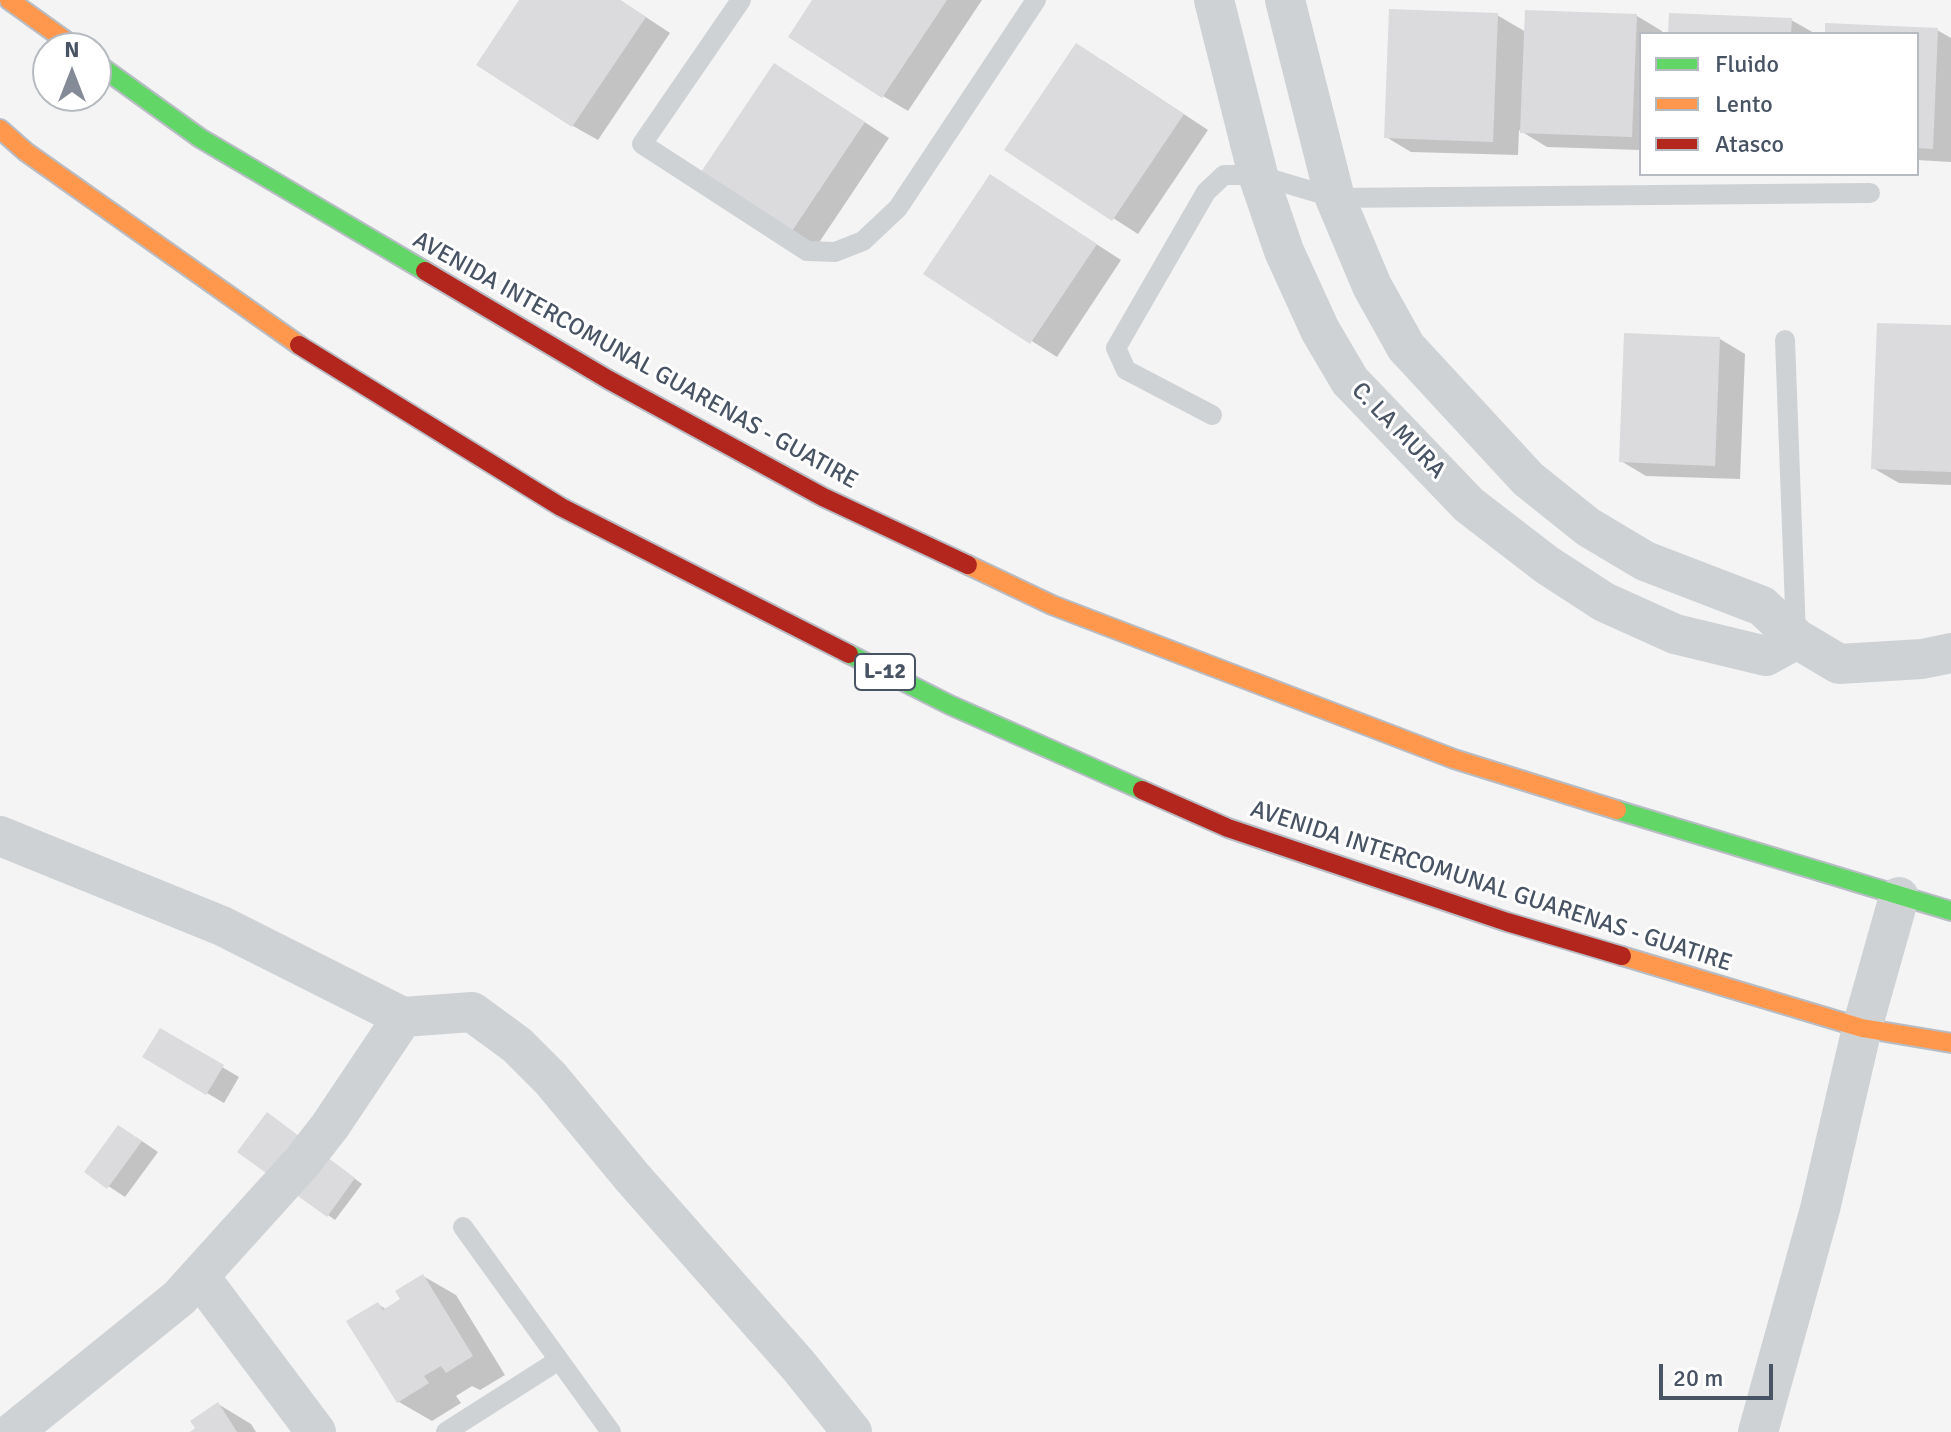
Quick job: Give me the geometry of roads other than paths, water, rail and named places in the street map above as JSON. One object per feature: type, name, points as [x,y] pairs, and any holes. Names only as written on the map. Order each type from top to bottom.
[{"type":"highway","points":[[9,0],[54,32]]},
{"type":"highway","name":"AVENIDA INTERCOMUNAL GUARENAS - GUATIRE","points":[[112,75],[200,138],[609,380],[823,497],[1052,605],[1454,759],[1951,911]]},
{"type":"highway","name":"AVENIDA INTERCOMUNAL GUARENAS - GUATIRE","points":[[0,129],[26,152],[321,360],[561,507],[950,705],[1228,828],[1507,922],[1862,1028],[1951,1043]]},
{"type":"street","name":"C. LA MURA","points":[[1214,0],[1258,175],[1284,251],[1320,330],[1350,381],[1469,505],[1547,565],[1604,602],[1675,634],[1766,656],[1797,639]]},
{"type":"street","points":[[1285,0],[1335,198],[1372,286],[1406,347],[1528,479],[1588,527],[1634,554],[1762,606],[1797,639],[1839,664],[1922,659],[1951,653]]},
{"type":"street","points":[[0,836],[222,926],[403,1017],[472,1012],[517,1045],[551,1079],[852,1432]]},
{"type":"street","points":[[1758,1432],[1820,1209],[1862,1028],[1899,897]]},
{"type":"street","points":[[13,1432],[179,1298],[302,1162],[403,1017]]},
{"type":"street","points":[[199,1276],[316,1432]]},
{"type":"lane","points":[[732,3],[642,144],[807,251],[835,252],[863,241],[898,208],[1036,0]]},
{"type":"lane","points":[[1212,415],[1126,370],[1116,348],[1206,192],[1224,175],[1258,175],[1335,198],[1870,193]]},
{"type":"lane","points":[[1785,340],[1797,639]]},
{"type":"lane","points":[[463,1227],[611,1432]]},
{"type":"lane","points":[[446,1432],[559,1360]]}]
